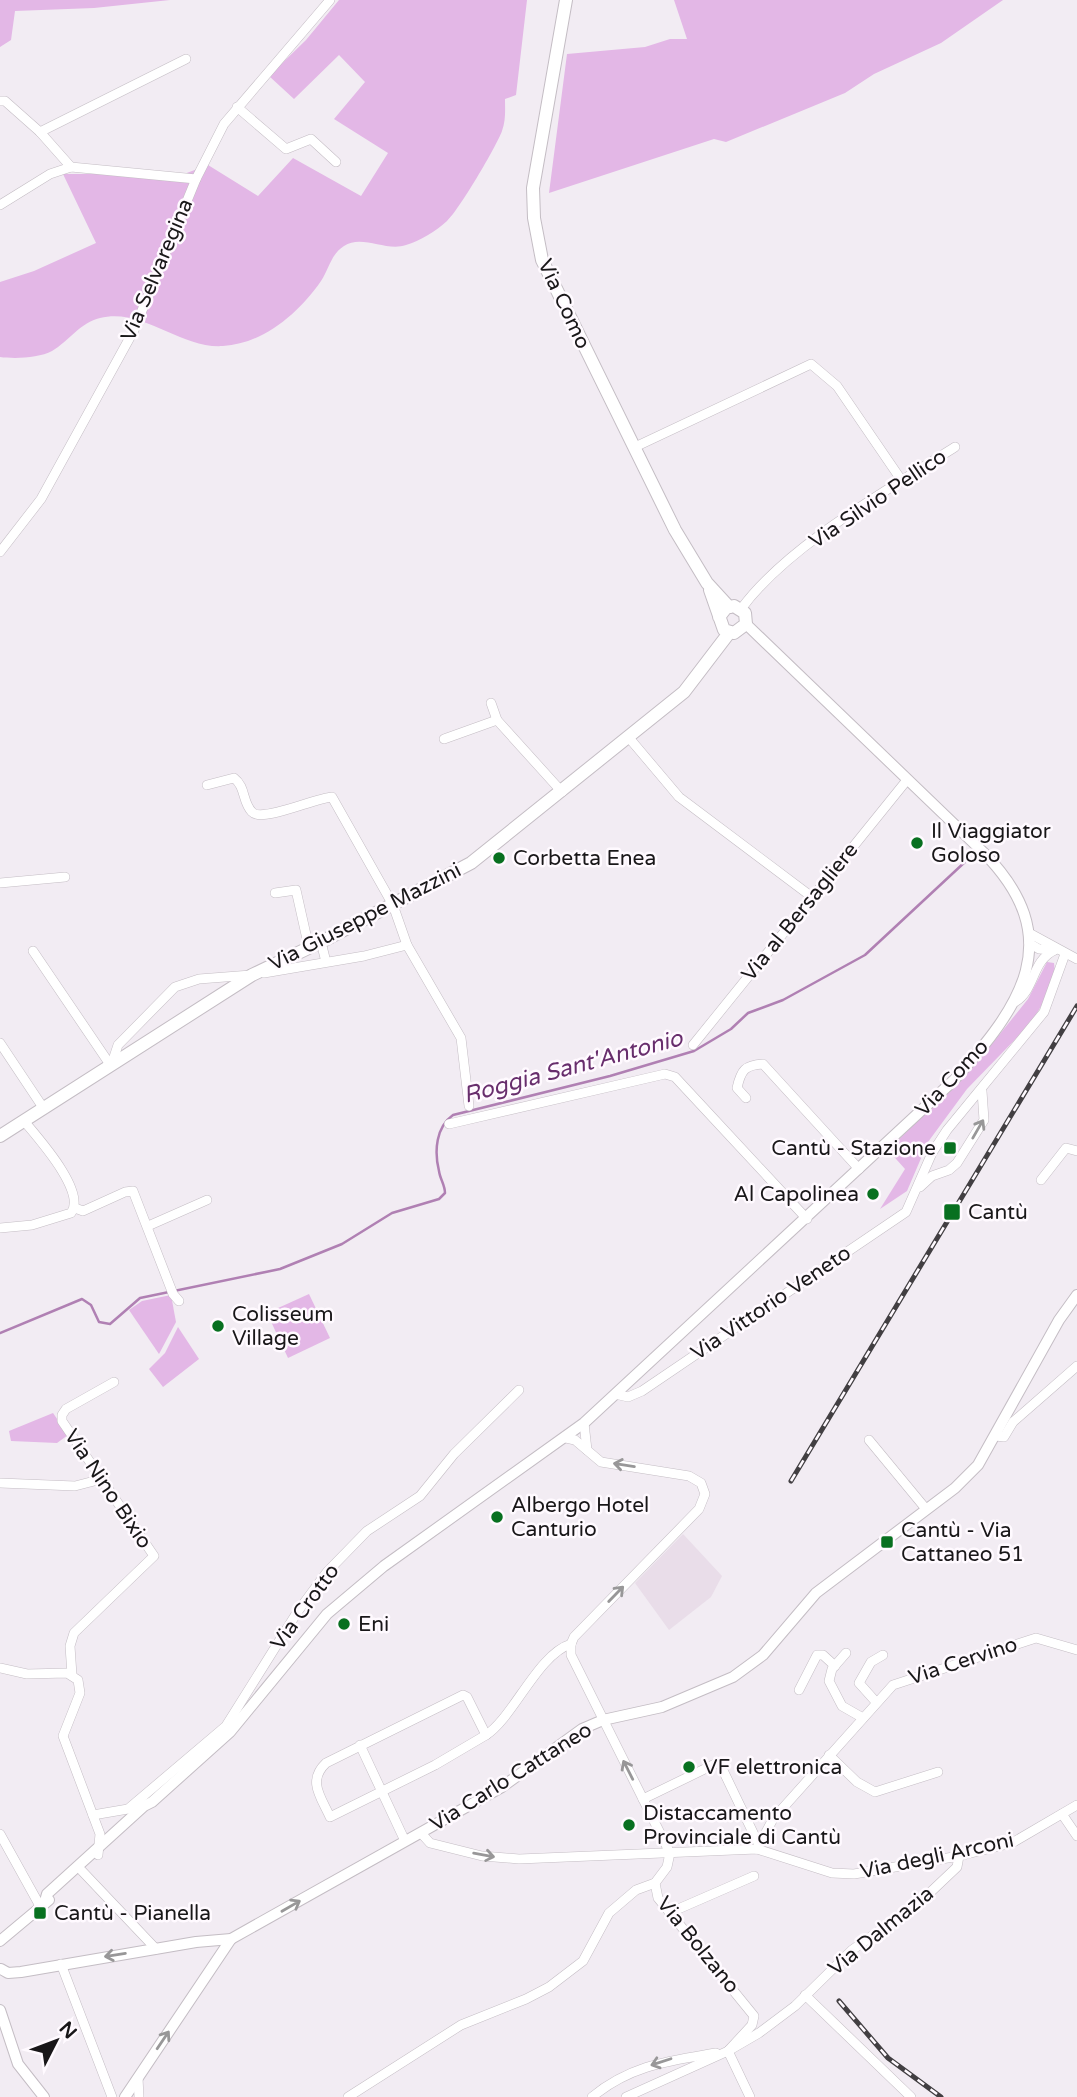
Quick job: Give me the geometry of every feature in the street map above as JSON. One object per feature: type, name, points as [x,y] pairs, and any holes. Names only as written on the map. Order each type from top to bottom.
[{"type":"main road","name":"Via Como","points":[[566,0],[535,169],[533,204],[537,239],[550,281],[680,539],[729,621]]},
{"type":"main road","name":"Via Giuseppe Mazzini","points":[[0,1136],[252,975],[471,863],[630,739],[684,692],[706,667],[729,621],[746,624]]},
{"type":"street","name":"Via Selvaregina","points":[[0,552],[41,499],[134,330],[196,180],[224,124],[330,0]]},
{"type":"street","points":[[40,132],[186,60]]},
{"type":"street","points":[[0,102],[5,101],[40,132],[71,167]]},
{"type":"street","points":[[237,107],[286,149],[311,139],[336,162]]},
{"type":"street","points":[[0,205],[50,173],[71,167],[196,180]]},
{"type":"street","points":[[635,447],[811,364],[837,386],[902,481]]},
{"type":"street","name":"Via Silvio Pellico","points":[[729,621],[759,586],[840,520],[955,447]]},
{"type":"street","name":"Via Como","points":[[729,621],[793,671]]},
{"type":"street","name":"Via Como","points":[[152,1802],[230,1732],[327,1614],[384,1566],[584,1423],[953,1082],[984,1046],[1015,1002],[1026,975],[1029,938],[1015,892],[1002,872],[746,624]]},
{"type":"street","points":[[491,702],[497,720],[562,792]]},
{"type":"street","points":[[444,739],[497,720]]},
{"type":"street","points":[[630,739],[679,797],[812,897]]},
{"type":"street","points":[[208,785],[234,778],[242,783],[249,808],[255,815],[265,817],[315,798],[332,797],[393,905],[407,945],[460,1038],[469,1106]]},
{"type":"street","name":"Via al Bersagliere","points":[[692,1045],[907,780]]},
{"type":"street","points":[[0,883],[65,877]]},
{"type":"street","points":[[275,893],[296,890],[315,945],[326,962]]},
{"type":"street","points":[[1029,938],[1039,949],[1055,950],[1077,959]]},
{"type":"street","points":[[111,1066],[118,1045],[175,987],[199,979],[252,975],[407,945]]},
{"type":"street","points":[[1015,1002],[1027,992],[1036,966],[1055,950]]},
{"type":"street","points":[[33,951],[111,1066]]},
{"type":"street","name":"Via Vittorio Veneto","points":[[615,1394],[628,1397],[642,1391],[897,1219],[911,1205],[932,1153],[1044,1012],[1065,954]]},
{"type":"street","points":[[0,1043],[44,1109]]},
{"type":"street","points":[[747,1098],[737,1088],[741,1072],[749,1065],[763,1064],[859,1169]]},
{"type":"street","points":[[449,1124],[666,1074],[675,1077],[807,1219]]},
{"type":"street","name":"Via Vittorio Veneto","points":[[916,1191],[929,1178],[949,1170],[957,1163],[984,1120],[982,1089]]},
{"type":"street","points":[[0,1228],[32,1225],[71,1213],[75,1208],[75,1200],[64,1174],[24,1121]]},
{"type":"street","points":[[1041,1180],[1066,1148],[1077,1151]]},
{"type":"street","points":[[75,1208],[83,1211],[133,1191],[174,1294]]},
{"type":"street","points":[[148,1226],[206,1200]]},
{"type":"street","name":"Via Carlo Cattaneo","points":[[0,1969],[12,1973],[156,1948],[231,1939],[514,1779],[582,1729],[603,1720],[662,1707],[733,1677],[762,1655],[816,1593],[966,1478],[996,1436],[1059,1320],[1077,1295]]},
{"type":"street","points":[[996,1436],[1003,1437],[1013,1422],[1077,1366]]},
{"type":"street","name":"Via Nino Bixio","points":[[72,1675],[70,1646],[74,1633],[153,1556],[62,1421],[62,1415],[72,1406],[114,1382]]},
{"type":"street","name":"Via Crotto","points":[[94,1819],[128,1808],[226,1726],[298,1611],[327,1572],[367,1531],[420,1496],[454,1454],[519,1390]]},
{"type":"street","points":[[584,1423],[587,1452]]},
{"type":"street","points":[[486,1735],[467,1696],[463,1695],[326,1763],[317,1772],[316,1786],[330,1818],[486,1735],[521,1691],[560,1650],[570,1644],[699,1509],[705,1494],[701,1483],[690,1476],[601,1462],[575,1440],[566,1438]]},
{"type":"street","points":[[869,1440],[926,1509]]},
{"type":"street","points":[[0,1483],[75,1486],[102,1479]]},
{"type":"street","name":"Via Cervino","points":[[758,1846],[773,1819],[876,1702],[899,1682],[1036,1638],[1077,1650]]},
{"type":"street","points":[[570,1644],[571,1655],[670,1853]]},
{"type":"street","points":[[846,1653],[835,1666],[829,1681],[842,1706],[863,1718]]},
{"type":"street","points":[[799,1690],[817,1656],[823,1655],[835,1666]]},
{"type":"street","points":[[876,1702],[859,1683],[871,1662],[883,1655]]},
{"type":"street","points":[[0,1668],[27,1674],[72,1675],[80,1683],[80,1693],[63,1736],[100,1833],[96,1853]]},
{"type":"street","points":[[360,1745],[405,1841]]},
{"type":"street","points":[[829,1755],[857,1782],[875,1792],[938,1772]]},
{"type":"street","points":[[643,1799],[719,1762],[758,1846]]},
{"type":"street","points":[[0,1948],[3,1938],[82,1871],[115,1833],[152,1802]]},
{"type":"street","points":[[43,1904],[47,1894],[148,1810],[152,1802]]},
{"type":"street","name":"Via degli Arconi","points":[[421,1833],[429,1843],[503,1858],[670,1853],[758,1846],[840,1874],[959,1856],[1012,1843],[1077,1805]]},
{"type":"street","points":[[1062,1814],[1077,1836]]},
{"type":"street","points":[[94,1819],[105,1831],[115,1833]]},
{"type":"street","points":[[94,1819],[96,1853]]},
{"type":"street","points":[[0,1834],[43,1904]]},
{"type":"street","name":"Via Bolzano","points":[[670,1853],[667,1867],[655,1883],[658,1898],[752,2011],[752,2025],[728,2051]]},
{"type":"street","name":"Via Dalmazia","points":[[626,2097],[728,2051],[759,2033],[805,1995],[852,1950],[919,1903],[957,1867],[959,1856]]},
{"type":"street","points":[[82,1871],[156,1948]]},
{"type":"street","points":[[669,1913],[754,1876]]},
{"type":"street","points":[[348,2097],[461,2025],[549,1987],[583,1961],[609,1913],[636,1891],[655,1883]]},
{"type":"street","points":[[125,2097],[231,1939]]},
{"type":"street","points":[[61,1964],[112,2097]]},
{"type":"street","points":[[805,1995],[911,2097]]},
{"type":"street","points":[[0,2010],[18,2064],[44,2097]]},
{"type":"street","points":[[592,2097],[606,2086],[657,2062],[728,2051],[750,2097]]},
{"type":"street","points":[[138,2078],[139,2097]]},
{"type":"shaded area","points":[[0,0],[170,0],[94,8],[15,11],[11,40],[0,47]]},
{"type":"shaded area","points":[[339,0],[527,0],[516,95],[505,99],[502,131],[453,215],[428,235],[406,245],[398,247],[358,242],[344,246],[333,257],[324,276],[302,304],[279,325],[252,340],[223,346],[207,345],[131,318],[116,316],[87,323],[47,353],[27,357],[0,357],[0,282],[34,271],[96,243],[63,174],[184,174],[208,165],[258,196],[293,158],[361,196],[388,153],[334,119],[365,82],[339,55],[294,99],[269,76],[306,40]]},
{"type":"shaded area","points":[[674,0],[1003,0],[941,43],[874,74],[845,93],[726,142],[714,139],[549,193],[567,54],[645,47],[670,39],[687,39]]},
{"type":"shaded area","points":[[1047,962],[1054,963],[1055,972],[1043,1003],[1031,1023],[967,1089],[928,1142],[907,1191],[880,1209],[905,1169],[888,1150],[975,1065],[1028,999]]},
{"type":"shaded area","points":[[309,1294],[330,1338],[288,1358],[267,1313]]},
{"type":"shaded area","points":[[171,1295],[176,1322],[159,1354],[129,1310],[142,1301]]},
{"type":"shaded area","points":[[178,1327],[199,1359],[163,1387],[149,1369],[165,1353]]},
{"type":"shaded area","points":[[53,1413],[68,1435],[57,1443],[11,1441],[9,1431]]},
{"type":"shaded area","points":[[683,1534],[722,1576],[711,1597],[669,1630],[635,1583]]},
{"type":"waterway","name":"Roggia Sant'Antonio","points":[[0,1333],[82,1299],[91,1305],[99,1322],[110,1324],[140,1298],[280,1269],[342,1244],[392,1213],[439,1199],[445,1193],[437,1163],[438,1140],[443,1126],[453,1115],[610,1076],[694,1051],[731,1029],[748,1013],[783,1000],[865,955],[966,861]]},
{"type":"railway","points":[[791,1481],[1077,1006]]},
{"type":"railway","points":[[839,2001],[888,2058],[941,2097]]},
{"type":"place","name":"Il Viaggiator Goloso","points":[[917,843]]},
{"type":"place","name":"Corbetta Enea","points":[[499,858]]},
{"type":"place","name":"Cantù - Stazione","points":[[950,1148]]},
{"type":"place","name":"Al Capolinea","points":[[873,1194]]},
{"type":"place","name":"Cantù","points":[[952,1212]]},
{"type":"place","name":"Colisseum Village","points":[[218,1326]]},
{"type":"place","name":"Albergo Hotel Canturio","points":[[497,1517]]},
{"type":"place","name":"Cantù - Via Cattaneo 51","points":[[887,1542]]},
{"type":"place","name":"Eni","points":[[344,1624]]},
{"type":"place","name":"VF elettronica","points":[[689,1767]]},
{"type":"place","name":"Distaccamento Provinciale di Cantù","points":[[629,1825]]},
{"type":"place","name":"Cantù - Pianella","points":[[40,1913]]}]
